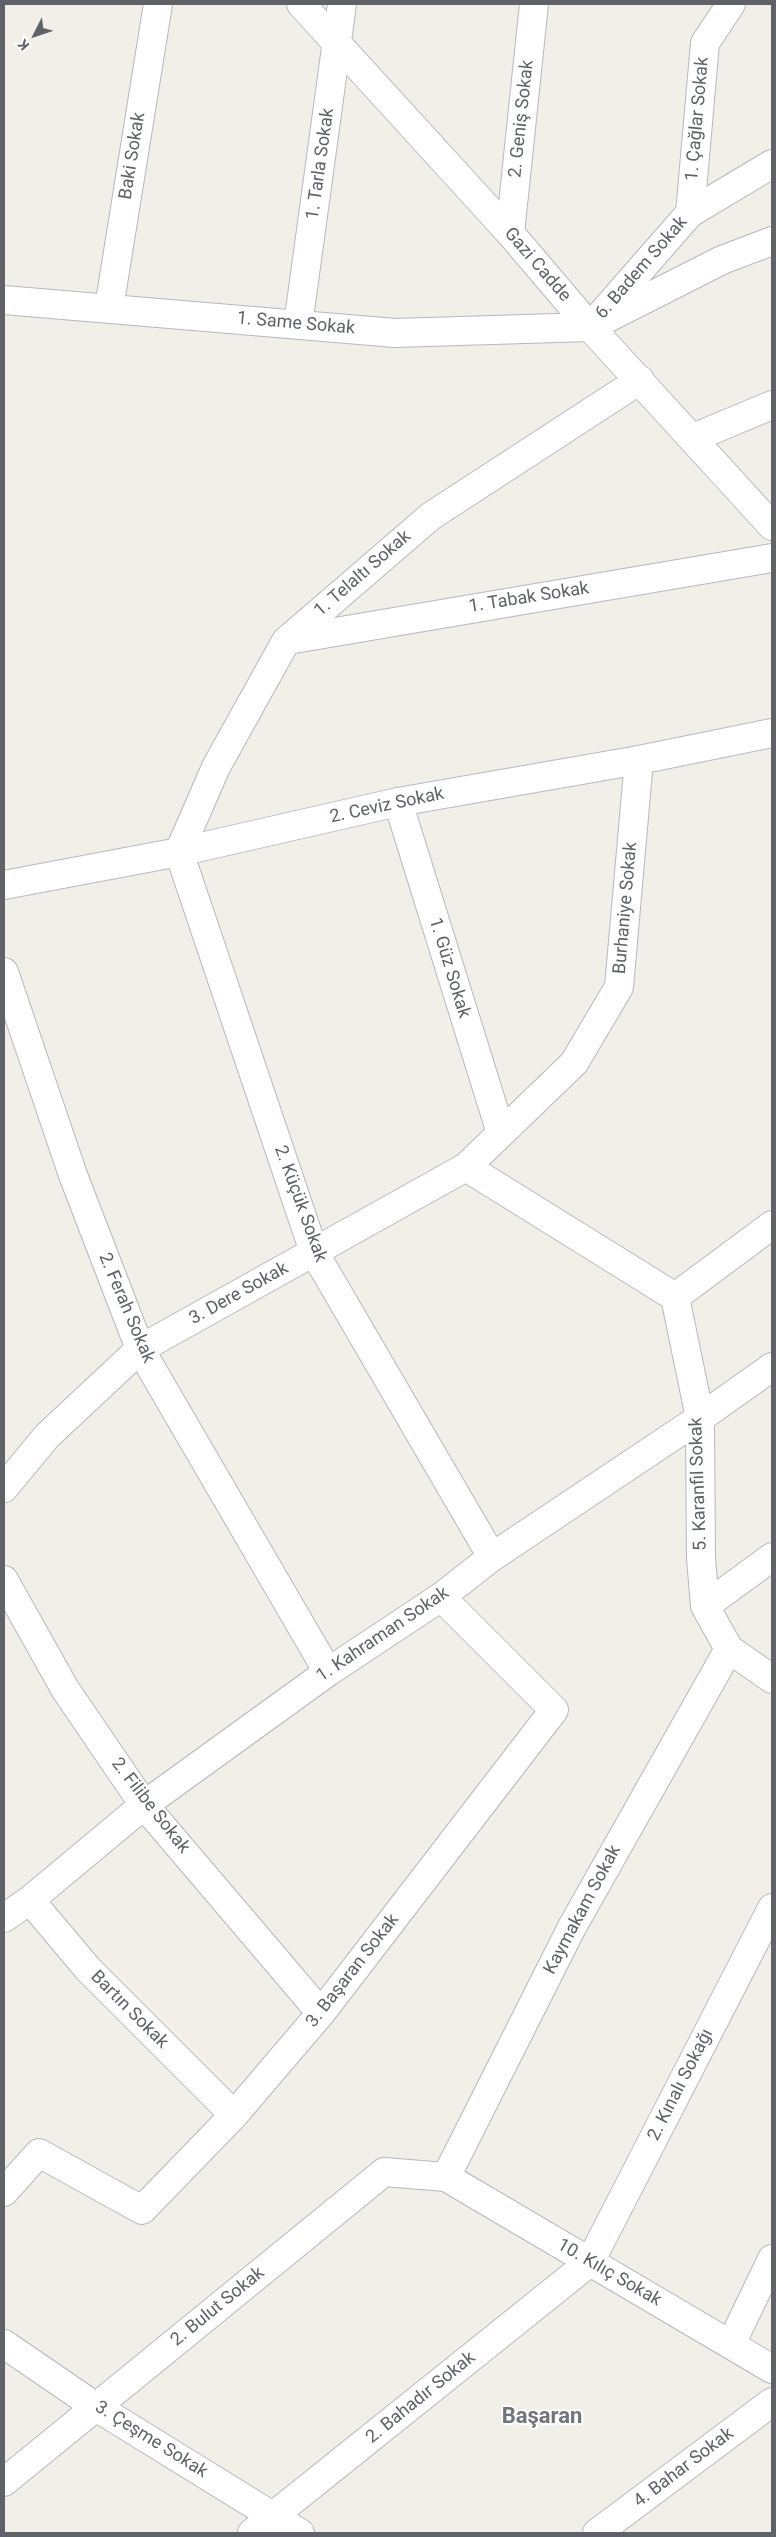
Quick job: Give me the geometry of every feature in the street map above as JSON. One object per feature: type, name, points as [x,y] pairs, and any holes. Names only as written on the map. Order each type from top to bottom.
[{"type":"street","name":"Baki Sokak","points":[[109,308],[158,4]]},
{"type":"street","name":"Gazi Cadde","points":[[301,4],[337,46],[510,233],[590,327],[772,526]]},
{"type":"street","name":"1. Tarla Sokak","points":[[298,325],[342,4]]},
{"type":"street","name":"2. Geniş Sokak","points":[[510,233],[534,4]]},
{"type":"street","name":"1. Çağlar Sokak","points":[[690,212],[705,43],[731,4]]},
{"type":"street","name":"6. Badem Sokak","points":[[590,327],[690,212],[772,164]]},
{"type":"street","points":[[590,327],[722,260],[772,241]]},
{"type":"street","name":"1. Same Sokak","points":[[4,300],[395,333],[590,327]]},
{"type":"street","name":"1. Telaltı Sokak","points":[[180,852],[216,767],[286,641],[431,516],[640,380]]},
{"type":"street","points":[[693,438],[772,405]]},
{"type":"street","name":"1. Tabak Sokak","points":[[286,641],[772,558]]},
{"type":"street","name":"2. Ceviz Sokak","points":[[4,885],[180,852],[398,802],[639,760],[772,733]]},
{"type":"street","name":"Burhaniye Sokak","points":[[501,1133],[574,1063],[619,986],[639,760]]},
{"type":"street","name":"1. Güz Sokak","points":[[398,802],[501,1133]]},
{"type":"street","name":"2. Küçük Sokak","points":[[180,852],[314,1252],[492,1557]]},
{"type":"street","name":"2. Ferah Sokak","points":[[4,972],[72,1175],[140,1349],[328,1672]]},
{"type":"street","name":"3. Dere Sokak","points":[[4,1488],[47,1436],[140,1349],[466,1167],[501,1133]]},
{"type":"street","points":[[466,1167],[675,1297],[772,1224]]},
{"type":"street","name":"5. Karanfil Sokak","points":[[675,1297],[700,1418],[702,1558],[705,1606],[729,1649],[772,1679]]},
{"type":"street","name":"1. Kahraman Sokak","points":[[4,1918],[30,1900],[144,1805],[328,1672],[441,1597],[492,1557],[700,1418],[772,1367]]},
{"type":"street","points":[[705,1606],[772,1557]]},
{"type":"street","name":"2. Filibe Sokak","points":[[4,1580],[65,1689],[144,1805],[321,2013]]},
{"type":"street","name":"3. Başaran Sokak","points":[[4,2192],[40,2153],[142,2210],[234,2115],[321,2013],[554,1710],[441,1597]]},
{"type":"street","name":"Kaymakam Sokak","points":[[446,2177],[572,1927],[729,1649]]},
{"type":"street","name":"Bartın Sokak","points":[[30,1900],[88,1969],[234,2115]]},
{"type":"street","name":"2. Kınalı Sokağı","points":[[590,2262],[772,1908]]},
{"type":"street","name":"2. Bulut Sokak","points":[[4,2482],[384,2172],[446,2177]]},
{"type":"street","name":"10. Kılıç Sokak","points":[[446,2177],[772,2369]]},
{"type":"street","points":[[731,2344],[772,2259]]},
{"type":"street","name":"2. Bahadır Sokak","points":[[252,2533],[590,2262]]},
{"type":"street","name":"3. Çeşme Sokak","points":[[4,2344],[96,2406],[300,2533]]},
{"type":"street","name":"4. Bahar Sokak","points":[[596,2533],[772,2402]]},
{"type":"district","name":"Başaran","points":[[542,2417]]}]
